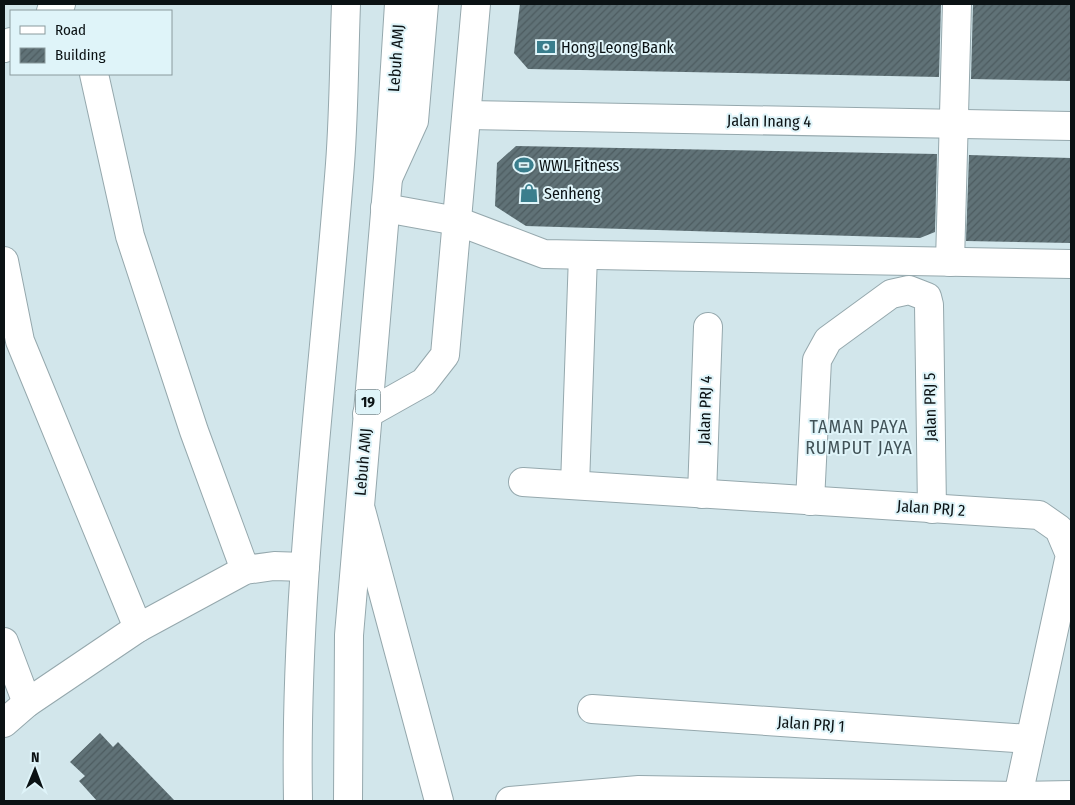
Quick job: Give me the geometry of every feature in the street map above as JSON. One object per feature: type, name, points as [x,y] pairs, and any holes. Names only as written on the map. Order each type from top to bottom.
[{"type":"main road","points":[[298,801],[300,658],[305,567],[340,162],[346,4]]},
{"type":"main road","name":"Lebuh AMJ","points":[[348,801],[349,635],[388,178],[399,4]]},
{"type":"main road","points":[[388,178],[414,121],[424,4]]},
{"type":"main road","points":[[367,414],[424,382],[445,355],[476,4]]},
{"type":"main road","points":[[950,262],[956,4]]},
{"type":"main road","points":[[94,75],[130,236],[194,431],[245,570]]},
{"type":"main road","name":"Jalan Inang 4","points":[[466,115],[1071,126]]},
{"type":"main road","points":[[385,208],[457,221],[544,254],[1071,264]]},
{"type":"main road","points":[[575,485],[583,255]]},
{"type":"main road","points":[[4,261],[20,341],[138,628]]},
{"type":"main road","name":"Jalan PRJ 5","points":[[810,500],[817,360],[822,348],[828,340],[891,294],[900,290],[922,294],[927,297],[929,305],[932,509]]},
{"type":"main road","name":"Jalan PRJ 4","points":[[702,494],[708,327]]},
{"type":"main road","name":"Jalan PRJ 2","points":[[524,482],[1039,515],[1060,529],[1070,555],[1018,796]]},
{"type":"main road","points":[[359,503],[439,801]]},
{"type":"main road","points":[[4,723],[27,703],[138,628],[245,570],[274,566],[305,567]]},
{"type":"main road","points":[[4,642],[27,703]]},
{"type":"main road","name":"Jalan PRJ 1","points":[[592,709],[1030,739]]},
{"type":"main road","points":[[510,801],[639,790],[1018,796],[1071,795]]},
{"type":"building","points":[[520,4],[941,4],[939,77],[528,69],[514,53]]},
{"type":"building","points":[[973,4],[1071,4],[1071,81],[971,79]]},
{"type":"building","points":[[516,146],[937,154],[935,232],[920,238],[526,226],[495,206],[497,163]]},
{"type":"building","points":[[969,155],[1071,158],[1071,243],[966,241]]},
{"type":"building","points":[[100,733],[113,747],[118,742],[175,801],[97,801],[79,781],[85,776],[70,762]]},
{"type":"place","name":"Hong Leong Bank","points":[[546,47]]},
{"type":"place","name":"WWL Fitness","points":[[524,165]]},
{"type":"place","name":"Senheng","points":[[529,193]]},
{"type":"district","name":"TAMAN PAYA RUMPUT JAYA","points":[[859,437]]}]
